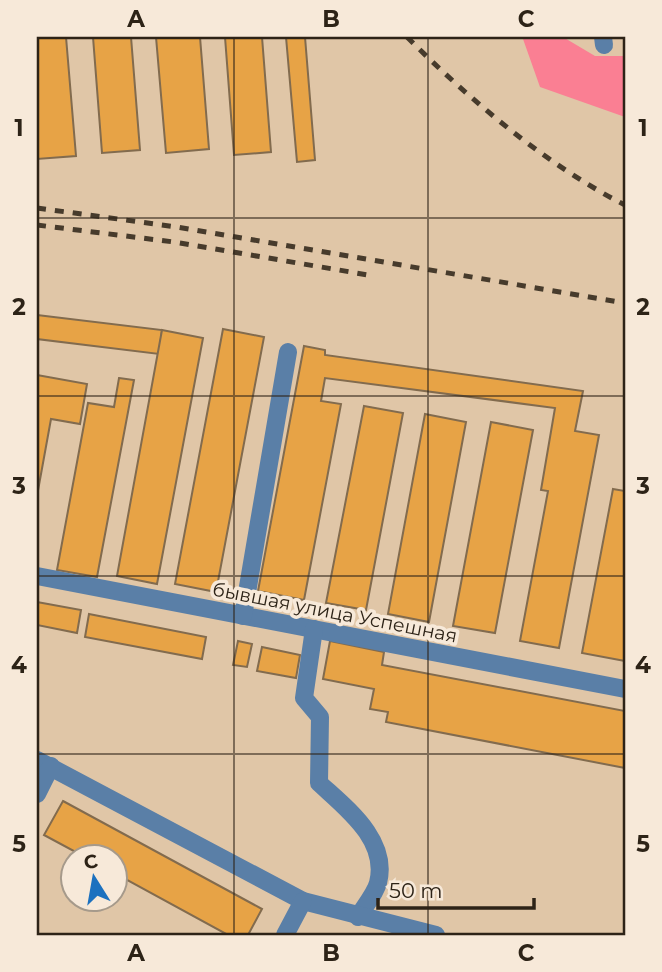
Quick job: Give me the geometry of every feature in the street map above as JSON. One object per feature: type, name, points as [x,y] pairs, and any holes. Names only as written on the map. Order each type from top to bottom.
[{"type":"lane","points":[[243,616],[288,352]]},
{"type":"lane","name":"бывшая улица Успешная","points":[[37,576],[625,689]]},
{"type":"lane","points":[[314,629],[304,698],[320,717],[319,783],[359,820],[377,849],[378,883],[358,917]]},
{"type":"lane","points":[[37,794],[44,763],[303,901],[436,935]]},
{"type":"lane","points":[[285,935],[303,901]]},
{"type":"shaded area","points":[[563,37],[595,56],[625,56],[625,117],[540,87],[523,39]]},
{"type":"building","points":[[37,37],[66,37],[76,156],[37,159]]},
{"type":"building","points":[[93,37],[131,37],[140,150],[102,153]]},
{"type":"building","points":[[156,37],[200,37],[209,149],[166,153]]},
{"type":"building","points":[[225,37],[262,37],[271,152],[234,155]]},
{"type":"building","points":[[286,37],[305,37],[315,160],[297,162]]},
{"type":"building","points":[[37,315],[162,330],[159,354],[37,339]]},
{"type":"building","points":[[223,329],[264,337],[216,592],[175,584]]},
{"type":"building","points":[[162,330],[203,338],[157,584],[117,576]]},
{"type":"building","points":[[304,346],[325,350],[325,355],[583,391],[575,431],[599,435],[559,648],[520,641],[548,491],[541,490],[555,408],[325,378],[321,401],[341,404],[304,600],[258,591]]},
{"type":"building","points":[[37,375],[87,384],[80,424],[51,419],[37,496]]},
{"type":"building","points":[[119,378],[134,380],[97,577],[57,570],[88,403],[114,407]]},
{"type":"building","points":[[364,406],[403,413],[366,610],[326,603]]},
{"type":"building","points":[[425,414],[466,422],[429,622],[388,614]]},
{"type":"building","points":[[491,422],[533,430],[495,633],[453,626]]},
{"type":"building","points":[[613,489],[625,491],[625,661],[582,653]]},
{"type":"building","points":[[37,602],[81,610],[77,633],[37,625]]},
{"type":"building","points":[[89,614],[206,637],[202,659],[85,637]]},
{"type":"building","points":[[238,641],[252,644],[247,667],[233,665]]},
{"type":"building","points":[[330,641],[384,652],[382,665],[625,711],[625,768],[386,722],[388,712],[370,709],[374,689],[323,679]]},
{"type":"building","points":[[262,647],[300,655],[296,678],[257,671]]},
{"type":"building","points":[[63,801],[262,909],[248,935],[228,935],[130,882],[130,842],[60,844],[44,835]]},
{"type":"railway","points":[[407,37],[482,107],[538,151],[566,171],[625,205]]},
{"type":"railway","points":[[37,208],[177,227],[625,303]]},
{"type":"railway","points":[[37,225],[174,242],[374,276]]}]
